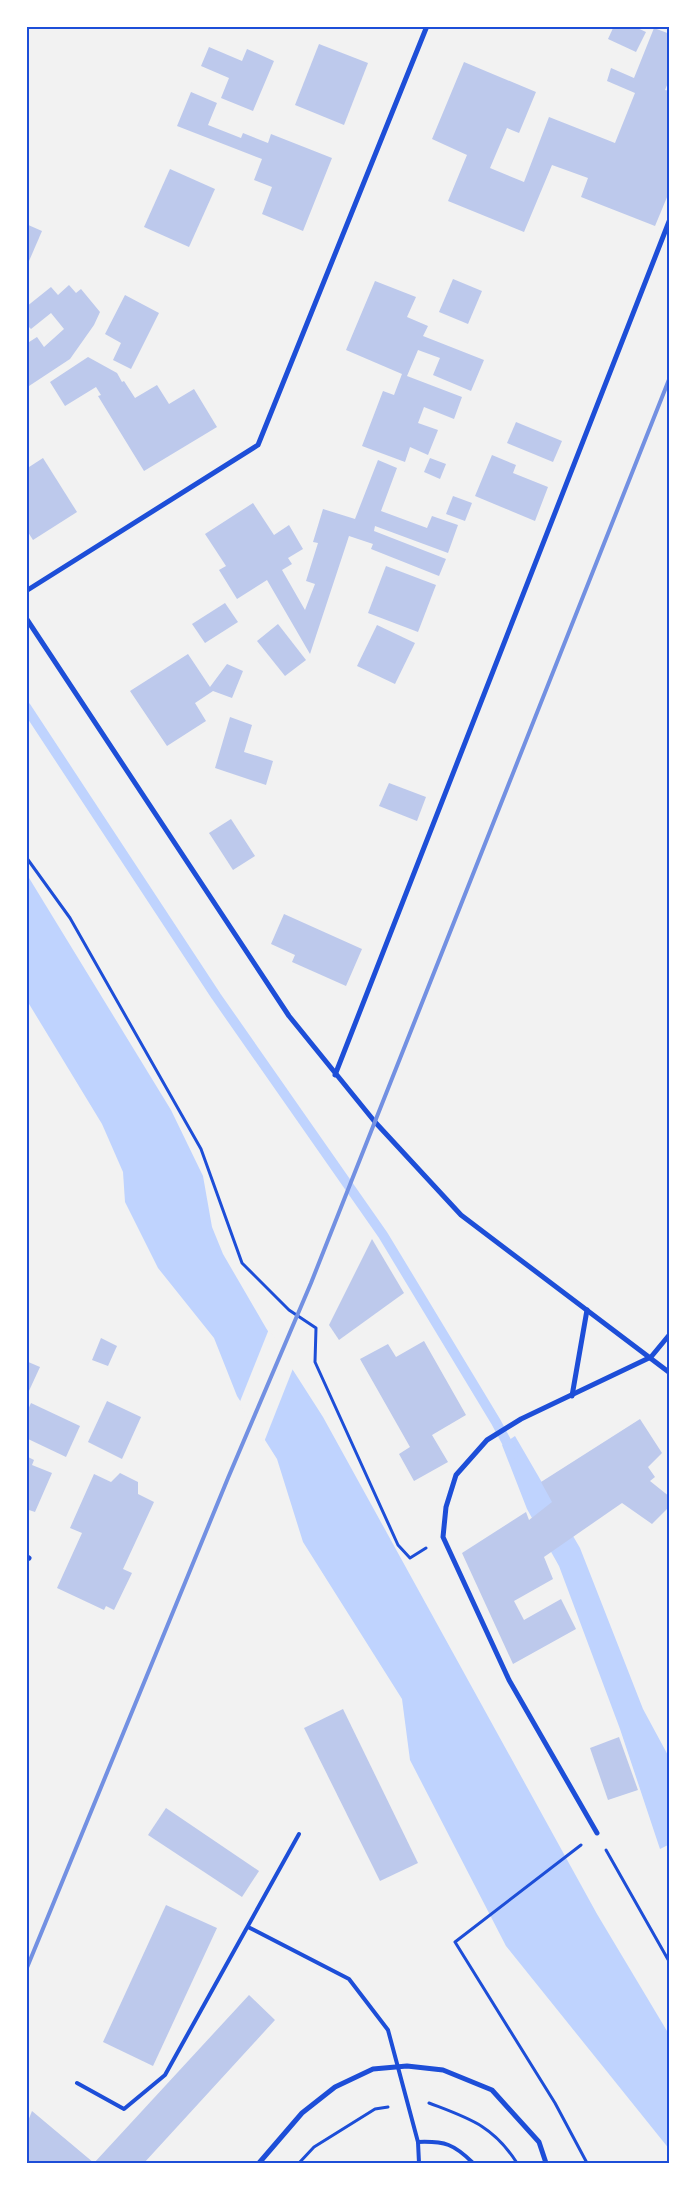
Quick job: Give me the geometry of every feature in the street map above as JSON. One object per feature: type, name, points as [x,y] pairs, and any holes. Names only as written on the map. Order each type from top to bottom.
[{"type":"street","points":[[26,591],[258,445],[427,26]]},
{"type":"street","points":[[335,1074],[670,219]]},
{"type":"street","points":[[26,618],[289,1016],[335,1074],[388,1136],[461,1215],[670,1372]]},
{"type":"street","points":[[572,1396],[587,1310]]},
{"type":"street","points":[[597,1833],[509,1680],[443,1537],[446,1507],[456,1475],[487,1440],[521,1419],[651,1358],[670,1334]]},
{"type":"street","points":[[259,2163],[302,2113],[335,2087],[373,2068],[407,2066],[443,2070],[492,2090],[539,2142],[546,2163]]},
{"type":"lane","points":[[76,2083],[124,2109],[165,2075],[299,1834]]},
{"type":"lane","points":[[248,1927],[349,1980],[388,2030],[418,2142],[419,2163]]},
{"type":"lane","points":[[418,2142],[442,2141],[463,2153],[474,2163]]},
{"type":"path","points":[[26,857],[70,918],[201,1150],[242,1264],[289,1310],[316,1328],[315,1362],[398,1545],[410,1558],[443,1537]]},
{"type":"path","points":[[597,1833],[670,1963]]},
{"type":"path","points":[[567,1855],[455,1942],[554,2103],[587,2163]]},
{"type":"water","points":[[26,873],[171,1110],[203,1176],[212,1227],[223,1254],[266,1328],[323,1417],[597,1914],[670,2036],[670,2150],[506,1946],[410,1760],[402,1699],[303,1542],[277,1459],[237,1396],[214,1338],[158,1268],[125,1202],[123,1172],[102,1124],[26,999]]},
{"type":"water","points":[[515,1436],[580,1548],[643,1709],[670,1759],[670,1844],[660,1849],[620,1729],[559,1566],[527,1509],[502,1445]]},
{"type":"pier","points":[[269,1329],[294,1366],[264,1442],[239,1404]]},
{"type":"building","points":[[614,26],[633,26],[646,32],[636,52],[608,39]]},
{"type":"building","points":[[654,28],[670,34],[670,78],[665,90],[670,91],[670,190],[655,226],[581,197],[588,178],[552,165],[524,232],[448,201],[467,155],[432,139],[464,62],[536,92],[519,133],[507,128],[490,168],[524,182],[549,117],[615,143],[635,93],[607,81],[611,68],[634,78]]},
{"type":"building","points":[[319,44],[368,63],[344,125],[295,105]]},
{"type":"building","points":[[209,47],[242,61],[247,49],[274,61],[253,111],[221,98],[229,78],[201,66]]},
{"type":"building","points":[[191,92],[217,103],[208,125],[241,138],[243,133],[268,143],[271,134],[332,158],[303,231],[262,214],[272,187],[254,180],[262,159],[177,126]]},
{"type":"building","points":[[170,169],[215,189],[189,247],[144,227]]},
{"type":"building","points":[[26,224],[42,231],[26,268]]},
{"type":"building","points":[[453,279],[482,291],[468,324],[439,312]]},
{"type":"building","points":[[375,281],[416,297],[407,317],[428,326],[423,336],[484,360],[471,391],[433,375],[440,358],[418,350],[407,376],[462,397],[454,419],[424,407],[418,423],[438,430],[428,455],[410,447],[405,462],[362,446],[383,391],[394,395],[402,374],[346,350]]},
{"type":"building","points":[[69,285],[76,293],[81,289],[100,312],[94,325],[70,359],[26,388],[26,344],[37,337],[44,347],[64,329],[51,313],[31,329],[26,324],[26,307],[51,287],[58,295]]},
{"type":"building","points":[[125,295],[159,313],[131,369],[113,360],[121,343],[105,334]]},
{"type":"building","points":[[88,357],[117,373],[135,398],[157,385],[169,404],[194,389],[217,427],[144,471],[98,396],[101,395],[96,387],[65,406],[50,382]]},
{"type":"building","points":[[516,422],[562,441],[553,462],[507,443]]},
{"type":"building","points":[[492,455],[516,465],[513,473],[548,487],[535,521],[475,496]]},
{"type":"building","points":[[43,458],[77,512],[33,540],[26,529],[26,469]]},
{"type":"building","points":[[430,458],[446,464],[440,479],[424,472]]},
{"type":"building","points":[[378,460],[397,468],[381,511],[427,528],[432,516],[458,525],[448,553],[375,526],[374,531],[446,559],[439,576],[371,549],[373,544],[349,536],[310,654],[267,580],[237,599],[219,570],[226,566],[205,534],[253,503],[274,535],[289,525],[303,549],[288,558],[292,564],[282,570],[305,610],[315,584],[306,581],[318,543],[313,542],[323,509],[355,519]]},
{"type":"building","points":[[453,496],[472,503],[465,521],[446,514]]},
{"type":"building","points":[[386,566],[436,585],[418,632],[368,613]]},
{"type":"building","points":[[225,603],[238,622],[205,643],[192,624]]},
{"type":"building","points":[[278,624],[306,660],[285,676],[257,641]]},
{"type":"building","points":[[377,625],[415,643],[395,684],[357,666]]},
{"type":"building","points":[[188,654],[210,687],[227,664],[243,671],[232,698],[213,691],[195,703],[206,721],[167,746],[130,691]]},
{"type":"building","points":[[230,717],[252,725],[244,752],[273,761],[266,785],[215,768]]},
{"type":"building","points":[[389,783],[426,797],[417,821],[379,806]]},
{"type":"building","points":[[231,819],[255,856],[233,870],[209,833]]},
{"type":"building","points":[[284,914],[362,949],[346,986],[292,962],[295,955],[271,944]]},
{"type":"building","points":[[372,1239],[404,1293],[339,1340],[329,1325]]},
{"type":"building","points":[[101,1338],[117,1346],[108,1366],[92,1360]]},
{"type":"building","points":[[424,1341],[466,1415],[432,1435],[448,1462],[414,1481],[399,1454],[410,1447],[360,1359],[388,1344],[396,1357]]},
{"type":"building","points":[[26,1361],[40,1367],[28,1393],[26,1393]]},
{"type":"building","points":[[107,1401],[141,1417],[122,1459],[88,1442]]},
{"type":"building","points":[[31,1403],[80,1426],[66,1457],[26,1438],[26,1414]]},
{"type":"building","points":[[640,1419],[662,1453],[648,1467],[655,1477],[650,1481],[670,1497],[670,1506],[652,1524],[622,1503],[544,1557],[553,1579],[514,1601],[524,1620],[561,1599],[576,1629],[513,1664],[462,1553],[526,1512],[529,1520],[552,1502],[541,1482]]},
{"type":"building","points":[[26,1456],[34,1460],[32,1465],[52,1473],[35,1512],[26,1509]]},
{"type":"building","points":[[120,1473],[138,1482],[138,1494],[154,1502],[123,1569],[132,1573],[114,1610],[106,1606],[104,1610],[57,1588],[82,1533],[70,1528],[94,1474],[111,1482]]},
{"type":"building","points":[[343,1709],[418,1863],[380,1881],[304,1728]]},
{"type":"building","points":[[619,1737],[638,1790],[608,1800],[590,1748]]},
{"type":"building","points":[[166,1808],[259,1871],[242,1897],[148,1835]]},
{"type":"building","points":[[166,1905],[217,1928],[153,2066],[103,2042]]},
{"type":"building","points":[[249,1995],[275,2020],[144,2163],[94,2163]]},
{"type":"building","points":[[32,2111],[94,2163],[26,2163],[26,2126]]},
{"type":"waterway","points":[[26,707],[216,996],[383,1235],[496,1422],[513,1454]]},
{"type":"railway","points":[[26,1970],[228,1478],[311,1283],[670,377]]}]
